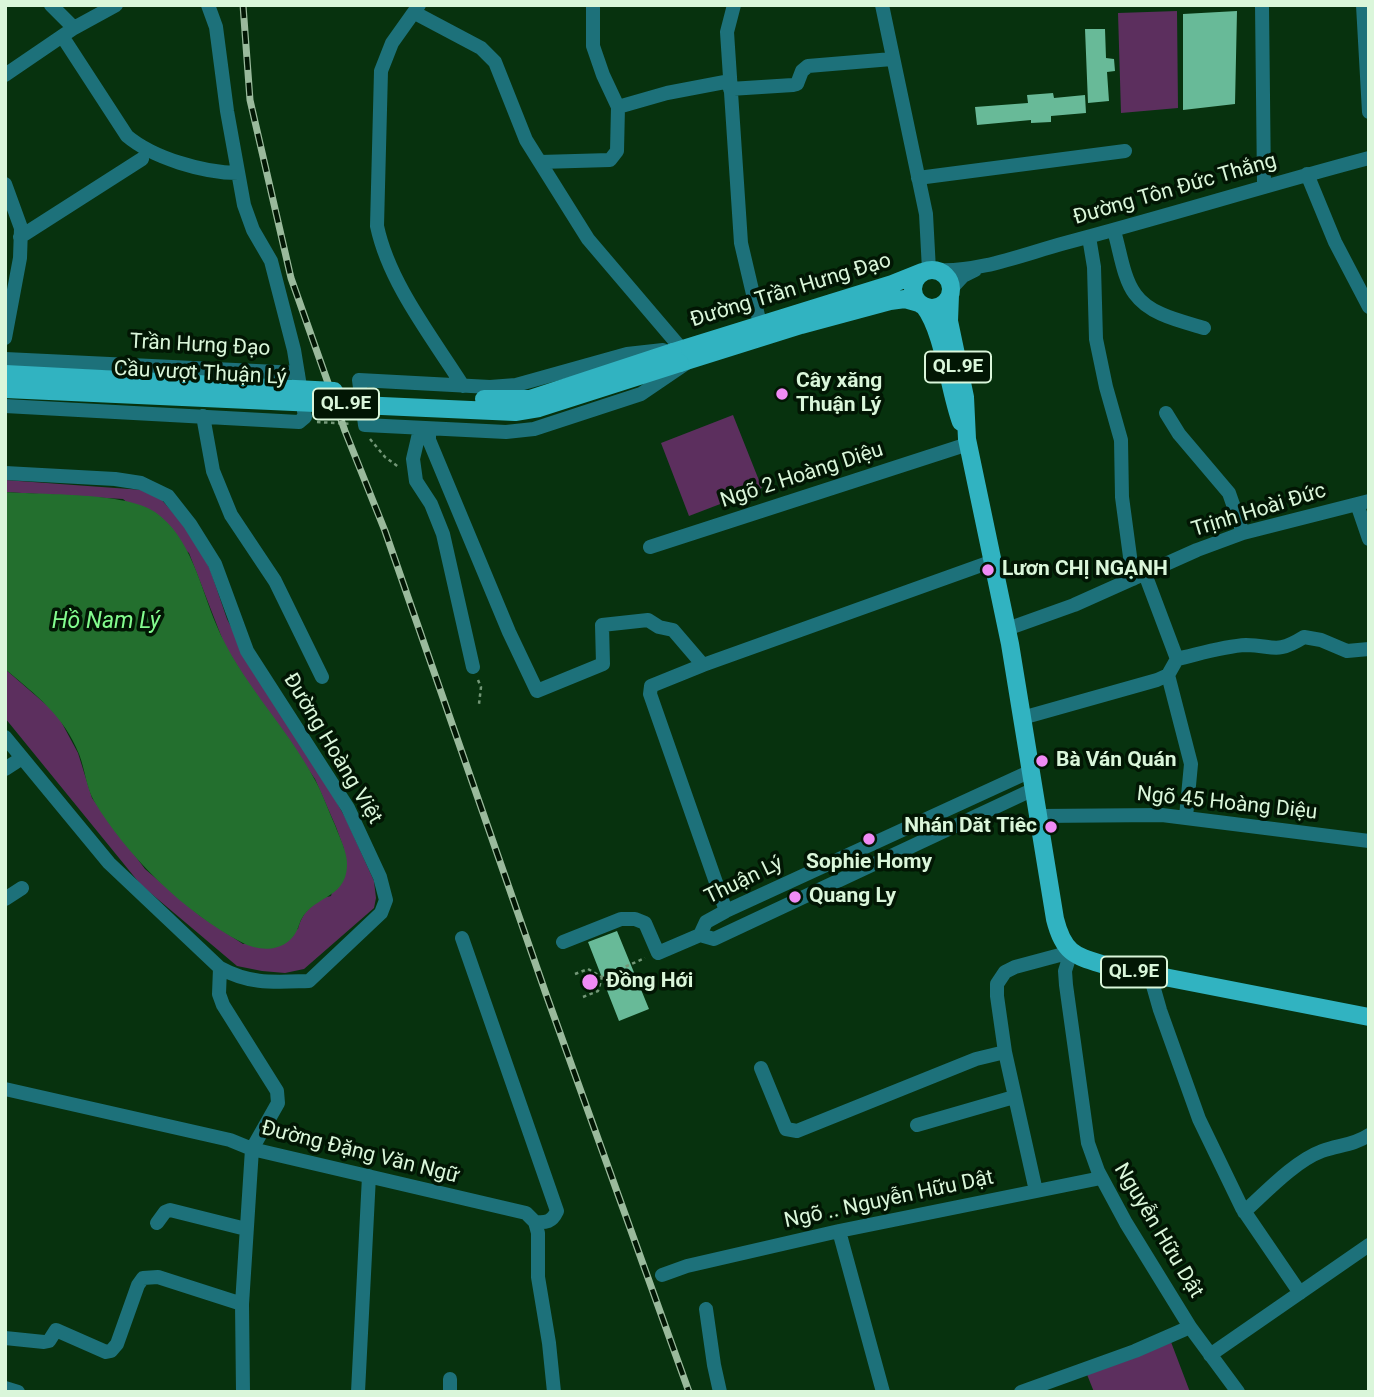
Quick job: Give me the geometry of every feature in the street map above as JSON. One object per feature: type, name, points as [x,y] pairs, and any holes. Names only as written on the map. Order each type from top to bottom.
[{"type":"main road","name":"Đường Trần Hưng Đạo","points":[[681,356],[761,324],[929,270]]},
{"type":"main road","points":[[929,270],[947,276],[950,292],[946,301],[936,307],[922,305],[915,299],[912,287],[917,276],[929,270]]},
{"type":"main road","name":"QL.9E","points":[[950,292],[949,321],[965,397],[968,442],[1007,629],[1059,936],[1071,952],[1108,966],[1369,1017]]},
{"type":"main road","name":"QL.9E","points":[[5,374],[518,400],[905,299],[922,305],[932,320],[952,399],[968,442]]},
{"type":"main road","name":"Cầu vượt Thuận Lý","points":[[5,389],[515,412],[550,405],[681,356]]},
{"type":"street","points":[[51,5],[127,136],[139,147],[219,173],[238,173]]},
{"type":"street","points":[[5,75],[68,32],[116,5]]},
{"type":"street","points":[[208,5],[216,27],[226,111],[244,205],[253,230],[271,261],[295,350],[298,373]]},
{"type":"street","points":[[540,162],[610,160],[617,151],[618,107],[593,46],[593,5]]},
{"type":"street","points":[[734,5],[727,32],[741,243],[761,324]]},
{"type":"street","points":[[882,5],[926,214],[929,270],[961,269],[992,262]]},
{"type":"street","points":[[1262,5],[1264,186]]},
{"type":"street","points":[[1363,5],[1369,113]]},
{"type":"street","points":[[463,386],[400,285],[382,251],[377,226],[381,71],[392,43],[417,9],[489,54],[495,62],[520,127],[588,239],[681,356]]},
{"type":"street","points":[[618,107],[675,92],[730,85],[793,85],[800,80],[804,68],[892,59]]},
{"type":"street","points":[[918,178],[1125,151]]},
{"type":"street","name":"Đường Tôn Đức Thắng","points":[[992,262],[1114,231],[1369,158]]},
{"type":"street","points":[[20,237],[142,159]]},
{"type":"street","points":[[1307,174],[1335,242],[1369,307]]},
{"type":"street","points":[[5,184],[21,228],[20,258],[5,338]]},
{"type":"street","points":[[1114,231],[1135,295],[1162,314],[1203,328]]},
{"type":"street","points":[[1089,237],[1094,267],[1096,339],[1121,440],[1122,497],[1139,577],[1177,659]]},
{"type":"street","points":[[950,292],[963,276],[992,262]]},
{"type":"street","points":[[627,354],[681,356],[641,394],[534,429],[506,432],[365,425],[359,380],[516,386],[627,354]]},
{"type":"street","name":"Trần Hưng Đạo","points":[[5,359],[298,373],[305,412],[303,421]]},
{"type":"street","points":[[5,406],[303,421]]},
{"type":"street","points":[[1166,413],[1198,458],[1229,493],[1243,533]]},
{"type":"street","points":[[203,416],[213,471],[231,515],[275,581],[322,677]]},
{"type":"street","points":[[424,429],[413,459],[416,481],[431,504],[446,545],[473,667]]},
{"type":"street","points":[[424,429],[509,632],[537,691],[603,664],[602,625],[648,620],[659,627],[673,630],[703,665]]},
{"type":"street","name":"Ngõ 2 Hoàng Diệu","points":[[650,547],[968,442]]},
{"type":"street","name":"Đường Hoàng Việt","points":[[5,473],[141,483],[168,496],[190,524],[215,564],[247,651],[348,808],[380,877],[386,900],[381,914],[309,981],[263,983],[236,977],[220,968],[109,863],[5,737]]},
{"type":"street","points":[[1363,503],[1369,539]]},
{"type":"street","name":"Trịnh Hoài Đức","points":[[1007,629],[1074,605],[1197,550],[1243,533],[1363,503]]},
{"type":"street","points":[[726,911],[650,694],[651,686],[992,561]]},
{"type":"street","points":[[1186,817],[1191,764],[1168,675],[1177,659],[1245,645],[1275,649],[1293,644],[1304,637],[1321,640],[1347,651],[1369,649]]},
{"type":"street","points":[[1022,718],[1168,675]]},
{"type":"street","points":[[5,769],[22,758]]},
{"type":"street","name":"Thuận Lý","points":[[1032,780],[715,939],[700,935],[706,922],[726,911],[1032,780]]},
{"type":"street","name":"Ngõ 45 Hoàng Diệu","points":[[1038,816],[1162,815],[1369,841]]},
{"type":"street","points":[[5,899],[22,888]]},
{"type":"street","points":[[564,942],[621,919],[635,919],[645,923],[658,953],[700,935]]},
{"type":"street","points":[[463,938],[557,1212],[549,1222],[535,1222],[538,1233],[538,1278],[554,1392]]},
{"type":"street","points":[[1036,1191],[1005,1052],[997,984],[1005,972],[1015,967],[1071,952]]},
{"type":"street","name":"Nguyễn Hữu Dật","points":[[1071,952],[1065,971],[1066,985],[1088,1143],[1101,1178],[1191,1327],[1238,1392]]},
{"type":"street","points":[[220,968],[219,994],[223,1005],[277,1091],[278,1103],[251,1149],[242,1304],[243,1392]]},
{"type":"street","points":[[1150,975],[1199,1119],[1244,1212],[1300,1293]]},
{"type":"street","points":[[761,1068],[786,1129],[797,1131],[976,1059],[1005,1052]]},
{"type":"street","name":"Đường Đặng Văn Ngữ","points":[[5,1089],[230,1140],[251,1149],[527,1213],[535,1222]]},
{"type":"street","points":[[917,1125],[1014,1097]]},
{"type":"street","points":[[1244,1212],[1303,1161],[1322,1151],[1353,1144],[1369,1135]]},
{"type":"street","points":[[358,1392],[369,1176]]},
{"type":"street","name":"Ngõ .. Nguyễn Hữu Dật","points":[[662,1275],[687,1266],[839,1231],[1101,1178]]},
{"type":"street","points":[[158,1223],[165,1212],[177,1210],[246,1229]]},
{"type":"street","points":[[839,1231],[883,1392]]},
{"type":"street","points":[[1210,1355],[1369,1245]]},
{"type":"street","points":[[5,1338],[44,1342],[49,1341],[56,1330],[106,1352],[111,1351],[117,1344],[138,1285],[143,1278],[149,1276],[242,1304]]},
{"type":"street","points":[[706,1309],[720,1392]]},
{"type":"street","points":[[1021,1392],[1135,1351],[1191,1327]]},
{"type":"street","points":[[5,1388],[18,1392]]},
{"type":"path","points":[[303,421],[365,425],[372,443],[416,481]]},
{"type":"path","points":[[473,667],[481,687],[479,704]]},
{"type":"path","points":[[602,977],[658,953]]},
{"type":"path","points":[[575,974],[588,968],[602,977]]},
{"type":"path","points":[[583,997],[598,991],[602,977]]},
{"type":"shaded area","points":[[1177,11],[1178,108],[1121,113],[1118,13]]},
{"type":"shaded area","points":[[733,415],[762,488],[689,516],[661,443]]},
{"type":"shaded area","points":[[5,480],[143,490],[160,498],[193,535],[210,569],[227,619],[251,665],[306,747],[346,819],[374,881],[374,908],[304,969],[285,973],[237,966],[141,885],[5,718],[5,669],[57,714],[78,753],[92,798],[145,869],[199,915],[243,944],[298,929],[310,908],[319,900],[331,896],[344,849],[336,827],[315,779],[225,646],[189,553],[123,499],[5,492]]},
{"type":"shaded area","points":[[1171,1342],[1190,1392],[1094,1392],[1086,1372]]},
{"type":"water","name":"Hồ Nam Lý","points":[[5,492],[105,498],[142,506],[167,522],[186,548],[226,645],[315,780],[346,856],[345,877],[340,886],[304,915],[295,934],[283,945],[267,949],[241,942],[199,915],[158,881],[123,842],[94,801],[79,754],[65,728],[48,707],[5,669]]},
{"type":"building","points":[[1237,11],[1235,104],[1183,110],[1183,14]]},
{"type":"building","points":[[1085,29],[1105,29],[1106,58],[1114,59],[1115,71],[1107,72],[1109,101],[1088,103]]},
{"type":"building","points":[[1053,93],[1054,98],[1085,95],[1086,113],[1051,116],[1051,122],[1031,123],[1031,120],[977,125],[975,107],[1028,103],[1027,95]]},
{"type":"building","points":[[617,931],[649,1009],[619,1021],[588,942]]},
{"type":"railway","points":[[243,5],[250,100],[291,278],[345,431],[385,531],[546,994],[689,1392]]},
{"type":"place","name":"Cây xăng Thuận Lý","points":[[782,394]]},
{"type":"place","name":"Lươn CHỊ NGẠNH","points":[[988,570]]},
{"type":"place","name":"Bà Ván Quán","points":[[1042,761]]},
{"type":"place","name":"Nhán Dăt Tiêc","points":[[1051,827]]},
{"type":"place","name":"Sophie Homy","points":[[869,839]]},
{"type":"place","name":"Quang Ly","points":[[795,897]]},
{"type":"place","name":"Đồng Hới","points":[[590,982]]}]
